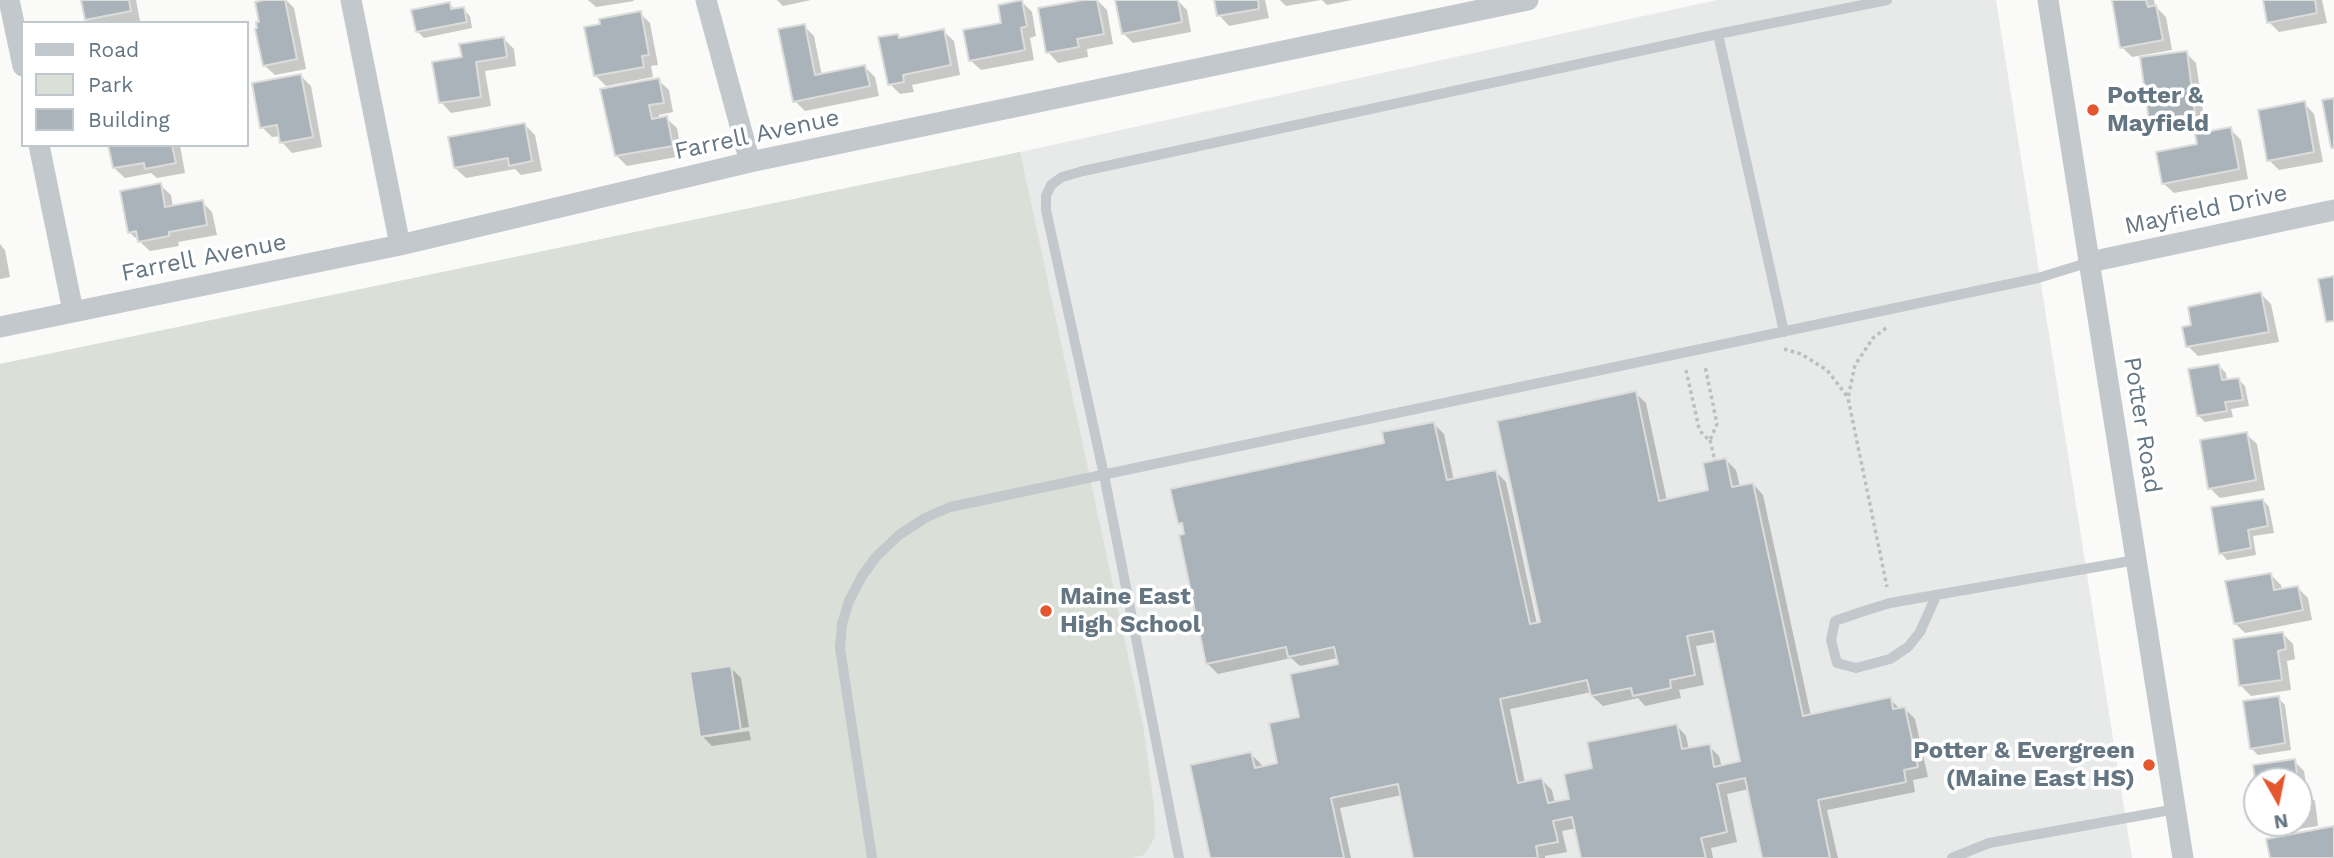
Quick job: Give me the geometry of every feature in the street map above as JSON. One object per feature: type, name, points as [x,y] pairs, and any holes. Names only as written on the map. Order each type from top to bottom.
[{"type":"street","points":[[9,0],[21,57]]},
{"type":"street","points":[[351,0],[400,245]]},
{"type":"street","points":[[706,0],[750,162]]},
{"type":"street","name":"Farrell Avenue","points":[[0,327],[400,245],[750,162],[1528,0]]},
{"type":"street","name":"Potter Road","points":[[2048,0],[2183,858]]},
{"type":"street","points":[[39,147],[73,311]]},
{"type":"street","name":"Mayfield Drive","points":[[2090,262],[2334,210]]},
{"type":"lane","points":[[1179,858],[1104,475],[1046,210],[1046,196],[1051,184],[1062,177],[1083,171],[1887,0]]},
{"type":"lane","points":[[1718,34],[1784,332]]},
{"type":"lane","points":[[872,858],[840,648],[842,624],[849,601],[876,557],[899,535],[925,518],[950,507],[2038,278],[2090,262]]},
{"type":"lane","points":[[1936,596],[1920,632],[1908,647],[1890,659],[1856,668],[1837,663],[1831,640],[1835,621],[1891,603],[2137,560]]},
{"type":"lane","points":[[1952,858],[1989,844],[2176,809]]},
{"type":"path","points":[[1886,328],[1873,338],[1855,365],[1848,398],[1891,603]]},
{"type":"path","points":[[1784,349],[1801,354],[1827,370],[1848,398]]},
{"type":"path","points":[[1705,366],[1717,424],[1710,440],[1715,461]]},
{"type":"path","points":[[1686,370],[1699,428],[1710,440]]},
{"type":"shaded area","name":"Maine East High School","points":[[1717,0],[1996,0],[2132,858],[0,858],[0,364],[1020,152]]},
{"type":"green space","points":[[1020,152],[1143,726],[1154,805],[1155,837],[1144,855],[1132,858],[0,858],[0,364]]},
{"type":"building","points":[[81,0],[129,0],[131,11],[85,20]]},
{"type":"building","points":[[285,0],[297,59],[263,66],[255,29],[256,22],[259,22],[255,2]]},
{"type":"building","points":[[1022,0],[1027,26],[1021,28],[1025,50],[969,61],[963,30],[1001,23],[998,5]]},
{"type":"building","points":[[1097,0],[1104,34],[1077,39],[1079,47],[1046,53],[1038,8]]},
{"type":"building","points":[[1115,0],[1178,0],[1182,22],[1122,34]]},
{"type":"building","points":[[1214,0],[1258,0],[1259,9],[1217,16]]},
{"type":"building","points":[[2112,0],[2146,0],[2148,7],[2156,5],[2163,40],[2120,48]]},
{"type":"building","points":[[2263,0],[2315,0],[2317,13],[2267,23]]},
{"type":"building","points":[[450,2],[451,9],[464,7],[467,22],[416,32],[411,10]]},
{"type":"building","points":[[641,11],[649,55],[642,56],[644,67],[594,76],[584,27],[600,24],[599,19]]},
{"type":"building","points":[[805,24],[815,75],[865,65],[870,86],[793,102],[778,29]]},
{"type":"building","points":[[944,29],[951,65],[903,75],[904,82],[888,85],[878,37],[898,34],[899,38]]},
{"type":"building","points":[[504,37],[507,57],[476,62],[481,97],[439,103],[432,62],[462,57],[459,44]]},
{"type":"building","points":[[2187,51],[2195,114],[2149,121],[2140,57]]},
{"type":"building","points":[[301,74],[313,137],[280,143],[277,125],[260,128],[252,83]]},
{"type":"building","points":[[659,78],[664,103],[649,105],[652,119],[667,116],[673,146],[615,156],[600,89]]},
{"type":"building","points":[[2334,98],[2334,148],[2331,148],[2322,100]]},
{"type":"building","points":[[2305,101],[2314,152],[2267,161],[2258,110]]},
{"type":"building","points":[[525,123],[532,161],[509,166],[508,158],[454,168],[448,137]]},
{"type":"building","points":[[2231,127],[2239,169],[2162,184],[2156,152],[2197,144],[2195,134]]},
{"type":"building","points":[[108,147],[172,147],[176,163],[145,169],[144,163],[113,168]]},
{"type":"building","points":[[161,183],[165,207],[203,200],[207,225],[169,232],[169,236],[138,242],[136,231],[128,233],[120,191]]},
{"type":"building","points":[[2334,276],[2334,321],[2326,322],[2318,279]]},
{"type":"building","points":[[2261,292],[2269,332],[2186,347],[2182,327],[2191,325],[2188,307]]},
{"type":"building","points":[[2219,364],[2222,380],[2239,378],[2243,400],[2225,402],[2227,411],[2197,416],[2188,369]]},
{"type":"building","points":[[1636,391],[1659,501],[1708,490],[1703,463],[1726,458],[1732,487],[1753,483],[1803,716],[1891,697],[1893,709],[1905,707],[1918,767],[1904,770],[1906,782],[1818,800],[1830,858],[1762,858],[1745,778],[1717,784],[1727,832],[1701,838],[1706,858],[1581,858],[1572,817],[1553,821],[1558,842],[1536,846],[1538,858],[1413,858],[1398,784],[1331,798],[1344,858],[1210,858],[1190,765],[1251,752],[1255,768],[1277,763],[1269,723],[1299,717],[1290,674],[1338,664],[1334,647],[1288,657],[1286,647],[1206,664],[1179,535],[1184,534],[1182,523],[1178,524],[1170,489],[1384,443],[1382,432],[1434,422],[1447,480],[1496,470],[1530,624],[1540,622],[1497,421]],"holes":[[[1713,631],[1740,761],[1714,767],[1710,744],[1682,749],[1677,724],[1587,742],[1592,768],[1564,774],[1569,799],[1548,803],[1542,778],[1518,783],[1500,699],[1587,680],[1591,696],[1631,688],[1633,696],[1671,688],[1670,680],[1695,675],[1687,636]]]},
{"type":"building","points":[[2247,432],[2256,480],[2208,489],[2200,440]]},
{"type":"building","points":[[2263,499],[2268,526],[2248,530],[2251,548],[2219,554],[2211,507]]},
{"type":"building","points":[[2271,573],[2274,590],[2298,586],[2303,610],[2234,624],[2225,581]]},
{"type":"building","points":[[2283,632],[2286,649],[2278,651],[2282,680],[2239,686],[2233,639]]},
{"type":"building","points":[[731,666],[741,730],[700,737],[690,672]]},
{"type":"building","points":[[2279,696],[2285,743],[2250,749],[2243,701]]},
{"type":"building","points":[[2295,759],[2296,767],[2253,767]]},
{"type":"building","points":[[2334,826],[2334,858],[2270,858],[2266,839],[2313,837],[2313,830]]},
{"type":"place","name":"Potter & Mayfield","points":[[2093,110]]},
{"type":"place","name":"Maine East High School","points":[[1046,611]]},
{"type":"place","name":"Potter & Evergreen (Maine East HS)","points":[[2149,765]]}]
